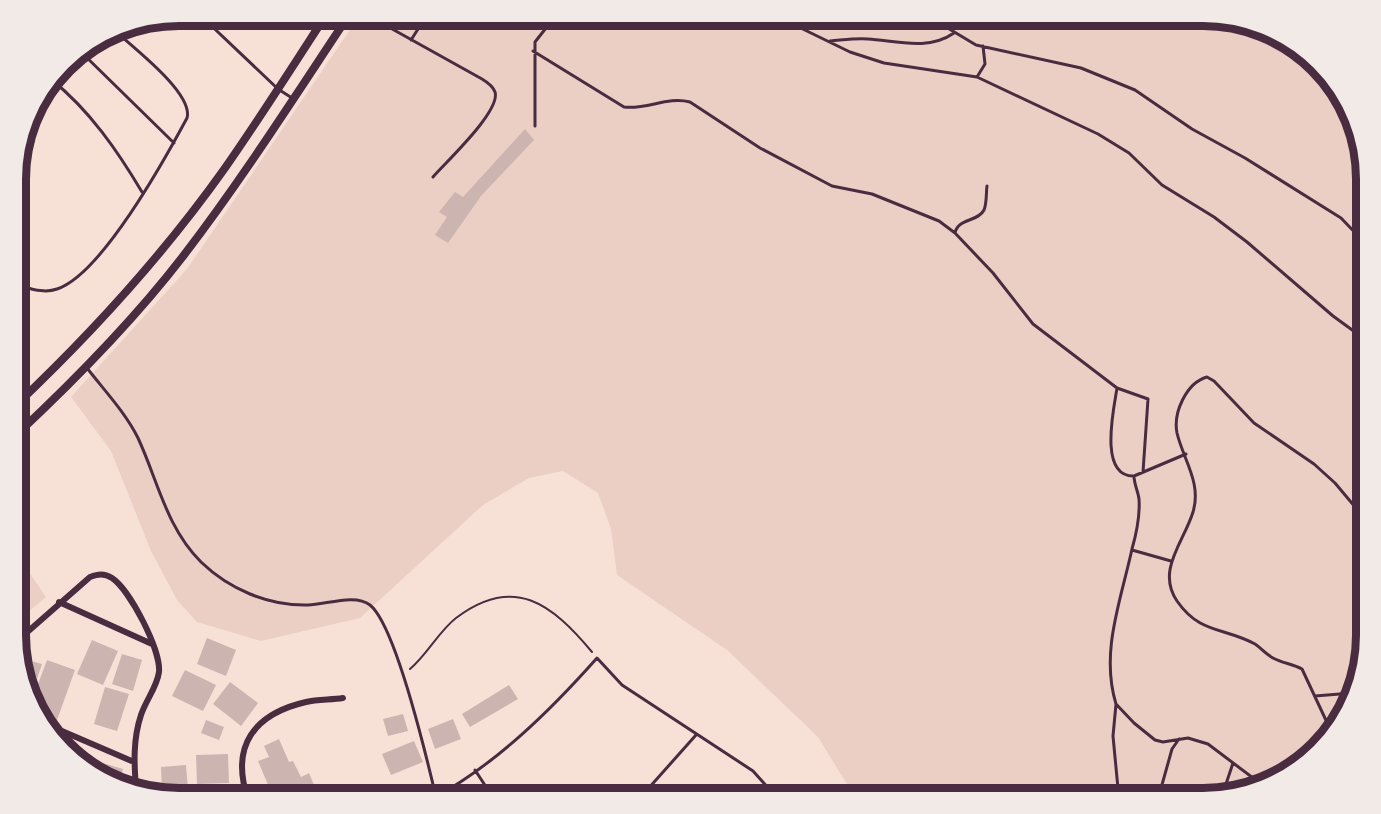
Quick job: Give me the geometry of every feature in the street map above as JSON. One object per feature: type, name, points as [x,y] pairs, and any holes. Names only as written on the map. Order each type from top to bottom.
[{"type":"street","points":[[26,395],[120,300],[167,243],[224,169],[320,25]]},
{"type":"street","points":[[26,425],[136,313],[183,256],[240,179],[342,25]]},
{"type":"street","points":[[26,633],[90,577],[101,574],[111,578],[129,597],[153,644],[159,671],[142,714],[134,762],[136,782]]},
{"type":"street","points":[[59,602],[153,644]]},
{"type":"street","points":[[246,788],[241,754],[255,726],[279,710],[308,701],[343,698]]},
{"type":"street","points":[[57,729],[134,762]]},
{"type":"lane","points":[[211,25],[278,89],[293,99]]},
{"type":"lane","points":[[385,25],[482,79],[492,86],[496,94],[493,107],[482,122],[433,177]]},
{"type":"lane","points":[[411,40],[421,25]]},
{"type":"lane","points":[[535,126],[533,51],[540,33],[553,25]]},
{"type":"lane","points":[[795,25],[884,63],[961,72],[977,77],[1050,110],[1129,153],[1162,185],[1214,217],[1247,242],[1355,332]]},
{"type":"lane","points":[[942,25],[983,46],[1081,68],[1135,90],[1192,129],[1245,158],[1341,218],[1355,233]]},
{"type":"lane","points":[[829,41],[867,39],[924,44],[944,40],[954,33]]},
{"type":"lane","points":[[26,287],[44,291],[58,289],[73,280],[100,253],[142,193],[187,118],[187,104],[173,85],[121,37]]},
{"type":"lane","points":[[977,77],[985,64],[983,46]]},
{"type":"lane","points":[[533,51],[624,107],[632,108],[677,98],[690,102],[794,168],[832,186],[872,195],[930,218],[955,233],[993,273],[1033,324],[1117,388],[1148,399],[1143,472]]},
{"type":"lane","points":[[86,57],[174,143]]},
{"type":"lane","points":[[57,85],[93,120],[118,153],[142,193]]},
{"type":"lane","points":[[955,233],[960,224],[984,210],[987,186]]},
{"type":"lane","points":[[86,366],[125,416],[138,437],[160,497],[181,539],[202,563],[232,587],[266,600],[306,605],[359,600],[369,604],[379,615],[403,675],[434,788]]},
{"type":"lane","points":[[1328,724],[1302,669],[1273,658],[1255,644],[1208,629],[1190,618],[1175,598],[1168,568],[1194,510],[1195,484],[1177,432],[1182,401],[1195,383],[1207,377],[1254,423],[1328,477],[1355,508]]},
{"type":"lane","points":[[1117,388],[1109,447],[1119,469],[1129,476],[1134,476],[1186,454]]},
{"type":"lane","points":[[1118,788],[1113,736],[1116,704],[1112,690],[1109,655],[1112,632],[1132,550],[1139,498],[1134,476]]},
{"type":"lane","points":[[1132,550],[1171,561]]},
{"type":"lane","points":[[448,788],[530,727],[597,658],[622,685],[753,771],[768,788]]},
{"type":"lane","points":[[1314,696],[1344,694]]},
{"type":"lane","points":[[1116,704],[1155,740],[1188,738],[1208,744],[1254,779]]},
{"type":"lane","points":[[649,788],[696,735]]},
{"type":"lane","points":[[1161,788],[1172,749],[1179,739]]},
{"type":"lane","points":[[1225,787],[1233,763]]},
{"type":"lane","points":[[475,770],[487,788]]},
{"type":"path","points":[[403,675],[455,619],[504,594],[536,600],[561,620],[597,658]]},
{"type":"shaded area","points":[[353,25],[1203,25],[1223,27],[1261,37],[1296,57],[1318,77],[1340,111],[1353,148],[1355,168],[1355,646],[1353,666],[1347,685],[1330,721],[1304,751],[1270,773],[1233,786],[1213,788],[849,788],[818,737],[727,650],[617,575],[611,529],[598,493],[563,471],[529,478],[483,505],[360,618],[261,641],[197,622],[177,600],[151,551],[111,451],[71,397],[187,269]]},
{"type":"shaded area","points":[[26,568],[46,597],[26,614]]},
{"type":"building","points":[[525,129],[534,140],[481,196],[448,243],[435,235],[447,217],[439,212],[455,192],[463,197]]},
{"type":"building","points":[[207,638],[236,650],[226,676],[197,664]]},
{"type":"building","points":[[92,640],[118,651],[103,685],[77,674]]},
{"type":"building","points":[[122,654],[142,660],[133,691],[112,684]]},
{"type":"building","points":[[47,660],[75,670],[57,720],[49,717],[36,690]]},
{"type":"building","points":[[31,661],[42,664],[35,686],[31,675],[28,663]]},
{"type":"building","points":[[185,670],[216,685],[203,711],[172,696]]},
{"type":"building","points":[[230,682],[258,703],[241,726],[213,704]]},
{"type":"building","points":[[509,685],[518,699],[470,727],[462,714]]},
{"type":"building","points":[[105,687],[129,694],[117,731],[94,724]]},
{"type":"building","points":[[403,714],[408,731],[388,736],[383,719]]},
{"type":"building","points":[[453,719],[461,739],[435,749],[428,729]]},
{"type":"building","points":[[206,720],[224,727],[219,740],[201,733]]},
{"type":"building","points":[[279,739],[289,762],[293,761],[301,777],[309,773],[314,785],[307,788],[269,788],[258,761],[269,757],[264,746]]},
{"type":"building","points":[[414,741],[423,762],[391,775],[382,754]]},
{"type":"building","points":[[228,754],[229,783],[197,784],[196,755]]},
{"type":"building","points":[[96,761],[123,769],[121,777],[102,768],[95,764]]},
{"type":"building","points":[[186,765],[188,788],[162,787],[161,767]]}]
